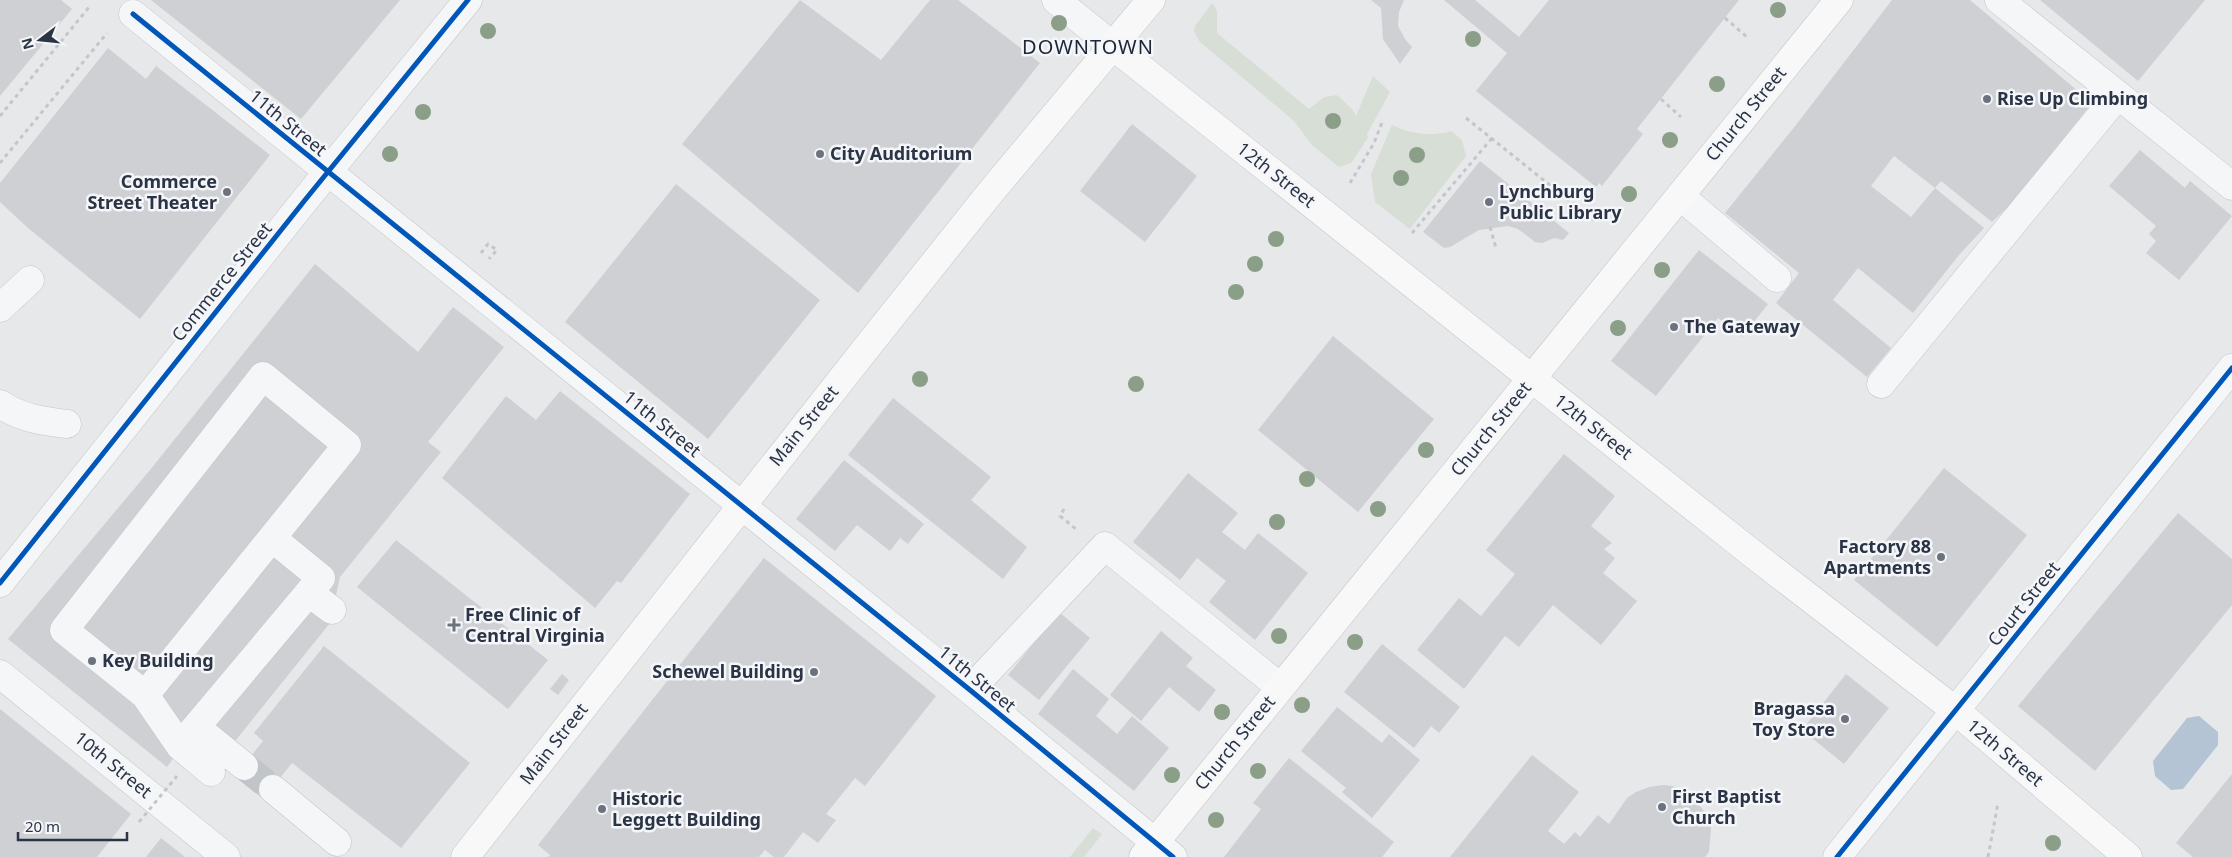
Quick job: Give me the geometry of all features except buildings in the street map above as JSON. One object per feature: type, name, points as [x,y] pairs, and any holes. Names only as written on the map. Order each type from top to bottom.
[{"type":"main road","name":"Main Street","points":[[465,857],[741,505],[984,201],[1151,0]]},
{"type":"main road","name":"Church Street","points":[[1157,852],[1280,688],[1839,0]]},
{"type":"main road","name":"12th Street","points":[[1113,46],[1532,379],[1956,712],[2128,857]]},
{"type":"street","name":"Commerce Street","points":[[0,583],[328,172],[468,0]]},
{"type":"street","name":"12th Street","points":[[1056,0],[1113,46]]},
{"type":"street","points":[[1999,0],[2232,186]]},
{"type":"street","name":"11th Street","points":[[123,20],[328,172],[970,690],[1157,852]]},
{"type":"street","points":[[1880,384],[2118,95]]},
{"type":"street","points":[[1680,196],[1777,278]]},
{"type":"street","points":[[0,308],[30,280]]},
{"type":"street","name":"Court Street","points":[[1837,857],[2232,368]]},
{"type":"street","points":[[145,694],[347,445],[263,376],[64,630],[145,694],[188,736],[210,772]]},
{"type":"street","points":[[0,404],[13,413],[37,420],[66,424]]},
{"type":"street","points":[[188,736],[321,578],[272,538]]},
{"type":"street","points":[[970,690],[1105,546],[1280,688]]},
{"type":"street","points":[[309,593],[332,610]]},
{"type":"street","name":"10th Street","points":[[0,674],[226,857]]},
{"type":"street","points":[[188,736],[244,766]]},
{"type":"street","points":[[273,789],[337,842]]},
{"type":"path","points":[[0,116],[90,6]]},
{"type":"path","points":[[1725,18],[1746,37]]},
{"type":"path","points":[[0,163],[123,20]]},
{"type":"path","points":[[1661,99],[1681,117]]},
{"type":"path","points":[[1466,118],[1596,222]]},
{"type":"path","points":[[1350,182],[1374,143],[1383,120]]},
{"type":"path","points":[[1412,233],[1492,138]]},
{"type":"path","points":[[1490,227],[1496,248]]},
{"type":"path","points":[[478,256],[488,244],[496,250]]},
{"type":"path","points":[[1064,509],[1060,516],[1077,530]]},
{"type":"path","points":[[139,822],[177,776]]},
{"type":"path","points":[[1988,857],[1998,803]]},
{"type":"shaded area","points":[[1212,3],[1217,11],[1217,33],[1309,109],[1324,97],[1337,95],[1352,109],[1356,116],[1373,76],[1390,92],[1367,134],[1368,138],[1351,163],[1339,167],[1312,145],[1294,121],[1199,41],[1194,31],[1195,26]]},
{"type":"shaded area","points":[[1392,125],[1421,134],[1451,131],[1462,140],[1466,156],[1410,229],[1375,202],[1371,174]]},
{"type":"shaded area","points":[[1093,828],[1102,834],[1084,857],[1070,857]]},
{"type":"water","points":[[2199,716],[2218,732],[2218,745],[2183,789],[2171,790],[2155,776],[2153,761],[2187,718]]},
{"type":"tunnel","points":[[244,766],[273,789]]},
{"type":"cycle path","points":[[0,583],[305,200],[468,0]]},
{"type":"cycle path","points":[[133,14],[970,690],[1173,857]]},
{"type":"cycle path","points":[[1837,857],[2232,368]]},
{"type":"place","name":"Rise Up Climbing","points":[[1987,99]]},
{"type":"place","name":"City Auditorium","points":[[820,154]]},
{"type":"place","name":"Commerce Street Theater","points":[[227,192]]},
{"type":"place","name":"Lynchburg Public Library","points":[[1489,202]]},
{"type":"place","name":"The Gateway","points":[[1674,327]]},
{"type":"place","name":"Factory 88 Apartments","points":[[1941,557]]},
{"type":"place","name":"Free Clinic of Central Virginia","points":[[454,625]]},
{"type":"place","name":"Key Building","points":[[92,661]]},
{"type":"place","name":"Schewel Building","points":[[814,672]]},
{"type":"place","name":"Bragassa Toy Store","points":[[1845,719]]},
{"type":"place","name":"First Baptist Church","points":[[1662,807]]},
{"type":"place","name":"Historic Leggett Building","points":[[602,809]]},
{"type":"district","name":"DOWNTOWN","points":[[1088,47]]}]
